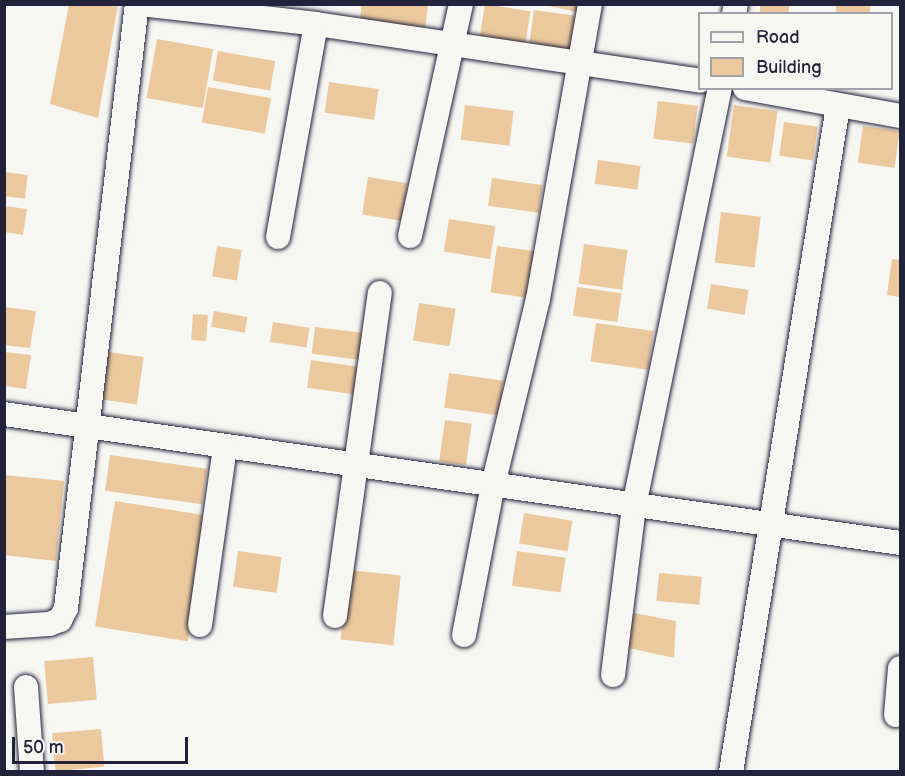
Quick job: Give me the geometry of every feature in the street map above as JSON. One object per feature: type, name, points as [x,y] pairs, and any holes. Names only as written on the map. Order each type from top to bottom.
[{"type":"street","points":[[4,627],[49,624],[60,620],[66,608],[138,4],[316,24],[578,65],[698,81]]},
{"type":"street","points":[[410,236],[461,4]]},
{"type":"street","points":[[464,635],[493,485],[538,299],[590,4]]},
{"type":"street","points":[[278,237],[316,24]]},
{"type":"street","points":[[613,675],[634,506],[720,90]]},
{"type":"street","points":[[755,90],[900,116]]},
{"type":"street","points":[[731,771],[838,106]]},
{"type":"street","points":[[335,616],[380,293]]},
{"type":"street","points":[[4,414],[86,428],[900,543]]},
{"type":"street","points":[[200,625],[225,447]]},
{"type":"street","points":[[896,715],[900,668]]},
{"type":"street","points":[[26,687],[32,771]]},
{"type":"building","points":[[69,4],[118,4],[98,118],[50,104]]},
{"type":"building","points":[[362,4],[428,4],[425,30],[360,19]]},
{"type":"building","points":[[485,4],[530,11],[525,45],[480,38]]},
{"type":"building","points":[[540,4],[588,4],[586,14]]},
{"type":"building","points":[[760,4],[789,4],[789,12],[760,12]]},
{"type":"building","points":[[836,4],[870,4],[870,12],[836,12]]},
{"type":"building","points":[[534,10],[583,17],[577,54],[529,48]]},
{"type":"building","points":[[157,39],[213,49],[203,108],[147,98]]},
{"type":"building","points":[[218,51],[275,61],[270,91],[213,81]]},
{"type":"building","points":[[329,82],[379,89],[374,120],[325,113]]},
{"type":"building","points":[[208,87],[271,98],[265,134],[202,122]]},
{"type":"building","points":[[658,101],[698,106],[693,144],[653,139]]},
{"type":"building","points":[[465,105],[514,111],[509,146],[461,140]]},
{"type":"building","points":[[734,105],[778,111],[770,163],[727,156]]},
{"type":"building","points":[[784,122],[818,127],[813,160],[779,156]]},
{"type":"building","points":[[863,126],[900,131],[894,168],[858,163]]},
{"type":"building","points":[[598,160],[641,166],[637,190],[595,184]]},
{"type":"building","points":[[4,172],[28,175],[25,199],[4,196]]},
{"type":"building","points":[[368,177],[408,183],[402,221],[362,215]]},
{"type":"building","points":[[492,178],[543,185],[539,213],[488,206]]},
{"type":"building","points":[[4,206],[27,209],[23,235],[4,232]]},
{"type":"building","points":[[721,212],[761,217],[754,267],[715,263]]},
{"type":"building","points":[[449,219],[495,226],[490,259],[444,252]]},
{"type":"building","points":[[584,244],[628,250],[622,290],[578,284]]},
{"type":"building","points":[[217,246],[242,250],[237,281],[212,277]]},
{"type":"building","points":[[497,246],[538,252],[531,298],[490,293]]},
{"type":"building","points":[[892,259],[900,260],[900,297],[887,295]]},
{"type":"building","points":[[711,284],[749,290],[745,315],[707,309]]},
{"type":"building","points":[[577,287],[622,293],[618,322],[573,316]]},
{"type":"building","points":[[419,303],[456,309],[450,346],[413,341]]},
{"type":"building","points":[[4,307],[36,311],[30,348],[4,345]]},
{"type":"building","points":[[214,311],[247,317],[245,333],[211,327]]},
{"type":"building","points":[[193,314],[208,315],[206,341],[191,340]]},
{"type":"building","points":[[273,322],[310,328],[306,348],[270,342]]},
{"type":"building","points":[[596,323],[653,331],[648,370],[591,362]]},
{"type":"building","points":[[315,327],[369,334],[365,360],[312,354]]},
{"type":"building","points":[[4,352],[31,355],[26,389],[4,386]]},
{"type":"building","points":[[108,352],[144,357],[137,405],[101,400]]},
{"type":"building","points":[[311,360],[365,368],[362,395],[307,388]]},
{"type":"building","points":[[449,373],[503,381],[499,415],[444,408]]},
{"type":"building","points":[[445,420],[472,424],[466,465],[439,462]]},
{"type":"building","points":[[110,455],[207,469],[202,504],[105,491]]},
{"type":"building","points":[[4,475],[64,481],[56,561],[4,555]]},
{"type":"building","points":[[115,501],[208,516],[188,641],[95,626]]},
{"type":"building","points":[[524,513],[572,521],[568,551],[519,544]]},
{"type":"building","points":[[238,551],[282,557],[277,593],[233,587]]},
{"type":"building","points":[[517,551],[566,558],[561,592],[512,586]]},
{"type":"building","points":[[348,570],[401,576],[393,645],[341,640]]},
{"type":"building","points":[[659,573],[702,577],[699,605],[657,601]]},
{"type":"building","points":[[634,613],[676,621],[674,658],[624,647]]},
{"type":"building","points":[[93,657],[97,700],[48,704],[44,661]]},
{"type":"building","points":[[101,729],[104,767],[55,771],[52,733]]}]
